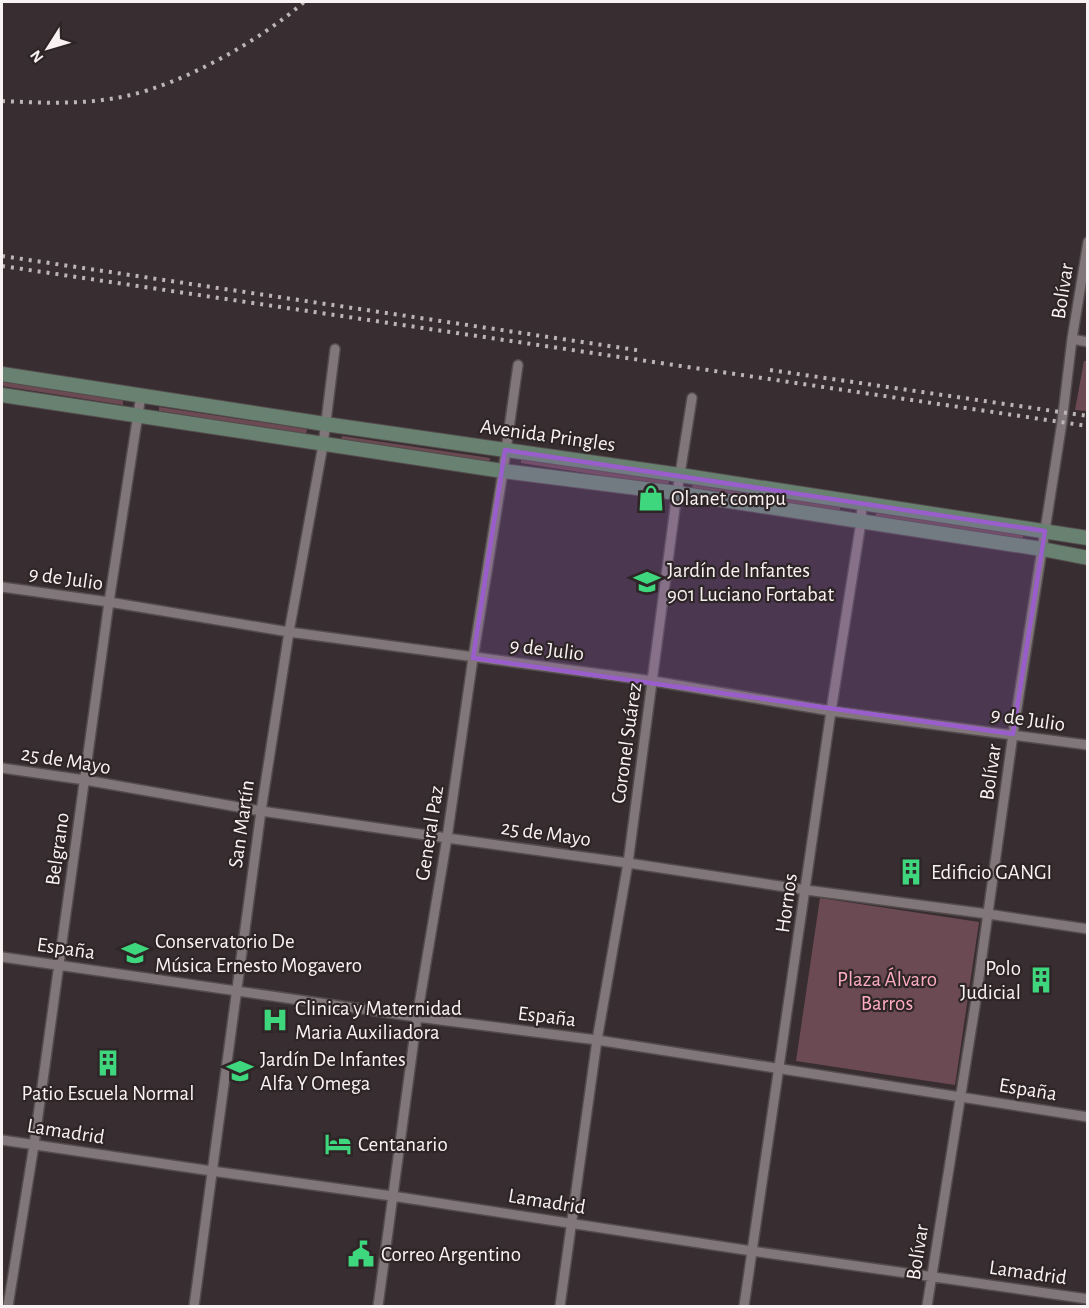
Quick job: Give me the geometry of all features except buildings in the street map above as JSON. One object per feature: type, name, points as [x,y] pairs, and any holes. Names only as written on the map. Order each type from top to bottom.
[{"type":"main road","name":"Avenida Pringles","points":[[2,374],[1088,538]]},
{"type":"main road","name":"Avenida Pringles","points":[[2,395],[503,471],[677,494],[1042,549],[1088,558]]},
{"type":"street","name":"Bolívar","points":[[927,1306],[975,1006],[1013,734],[1088,242]]},
{"type":"street","points":[[1072,339],[1088,342]]},
{"type":"street","name":"San Martín","points":[[194,1306],[261,811],[289,632],[323,444],[335,349]]},
{"type":"street","name":"General Paz","points":[[378,1306],[417,1017],[447,838],[518,365]]},
{"type":"street","name":"Belgrano","points":[[8,1306],[34,1145],[109,602],[141,395]]},
{"type":"street","name":"Coronel Suárez","points":[[560,1306],[597,1040],[628,863],[692,398]]},
{"type":"street","name":"Hornos","points":[[744,1306],[862,504]]},
{"type":"street","name":"9 de Julio","points":[[2,587],[289,632],[653,681],[831,711],[1088,745]]},
{"type":"street","name":"25 de Mayo","points":[[2,768],[261,811],[1088,929]]},
{"type":"street","name":"España","points":[[2,957],[417,1017],[597,1040],[1088,1116]]},
{"type":"street","name":"Lamadrid","points":[[2,1140],[1088,1299]]},
{"type":"highlighted area","points":[[505,450],[1045,531],[1013,734],[473,658]]},
{"type":"green space","points":[[1084,361],[1087,361],[1087,411],[1075,410]]},
{"type":"green space","points":[[2,381],[123,400],[123,405],[2,386]]},
{"type":"green space","points":[[159,407],[307,429],[306,434],[159,411]]},
{"type":"green space","points":[[342,436],[490,458],[489,463],[341,440]]},
{"type":"green space","points":[[521,459],[669,481],[668,486],[521,463]]},
{"type":"green space","points":[[693,483],[840,506],[840,511],[692,488]]},
{"type":"green space","points":[[876,513],[1023,535],[1023,540],[875,517]]},
{"type":"green space","name":"Plaza Álvaro Barros","points":[[820,898],[979,922],[955,1085],[796,1061]]},
{"type":"railway","points":[[2,101],[80,102],[111,99],[148,90],[172,82],[220,59],[266,31],[304,2]]},
{"type":"railway","points":[[2,256],[643,351]]},
{"type":"railway","points":[[2,266],[1088,426]]},
{"type":"railway","points":[[770,370],[1088,416]]},
{"type":"place","name":"Olanet compu","points":[[651,498]]},
{"type":"place","name":"Jardín de Infantes 901 Luciano Fortabat","points":[[647,582]]},
{"type":"place","name":"Edificio GANGI","points":[[911,872]]},
{"type":"place","name":"Conservatorio De Música Ernesto Mogavero","points":[[135,953]]},
{"type":"place","name":"Polo Judicial","points":[[1041,980]]},
{"type":"place","name":"Clinica y Maternidad Maria Auxiliadora","points":[[275,1020]]},
{"type":"place","name":"Patio Escuela Normal","points":[[108,1063]]},
{"type":"place","name":"Jardín De Infantes Alfa Y Omega","points":[[240,1071]]},
{"type":"place","name":"Centanario","points":[[338,1144]]},
{"type":"place","name":"Correo Argentino","points":[[361,1254]]}]
